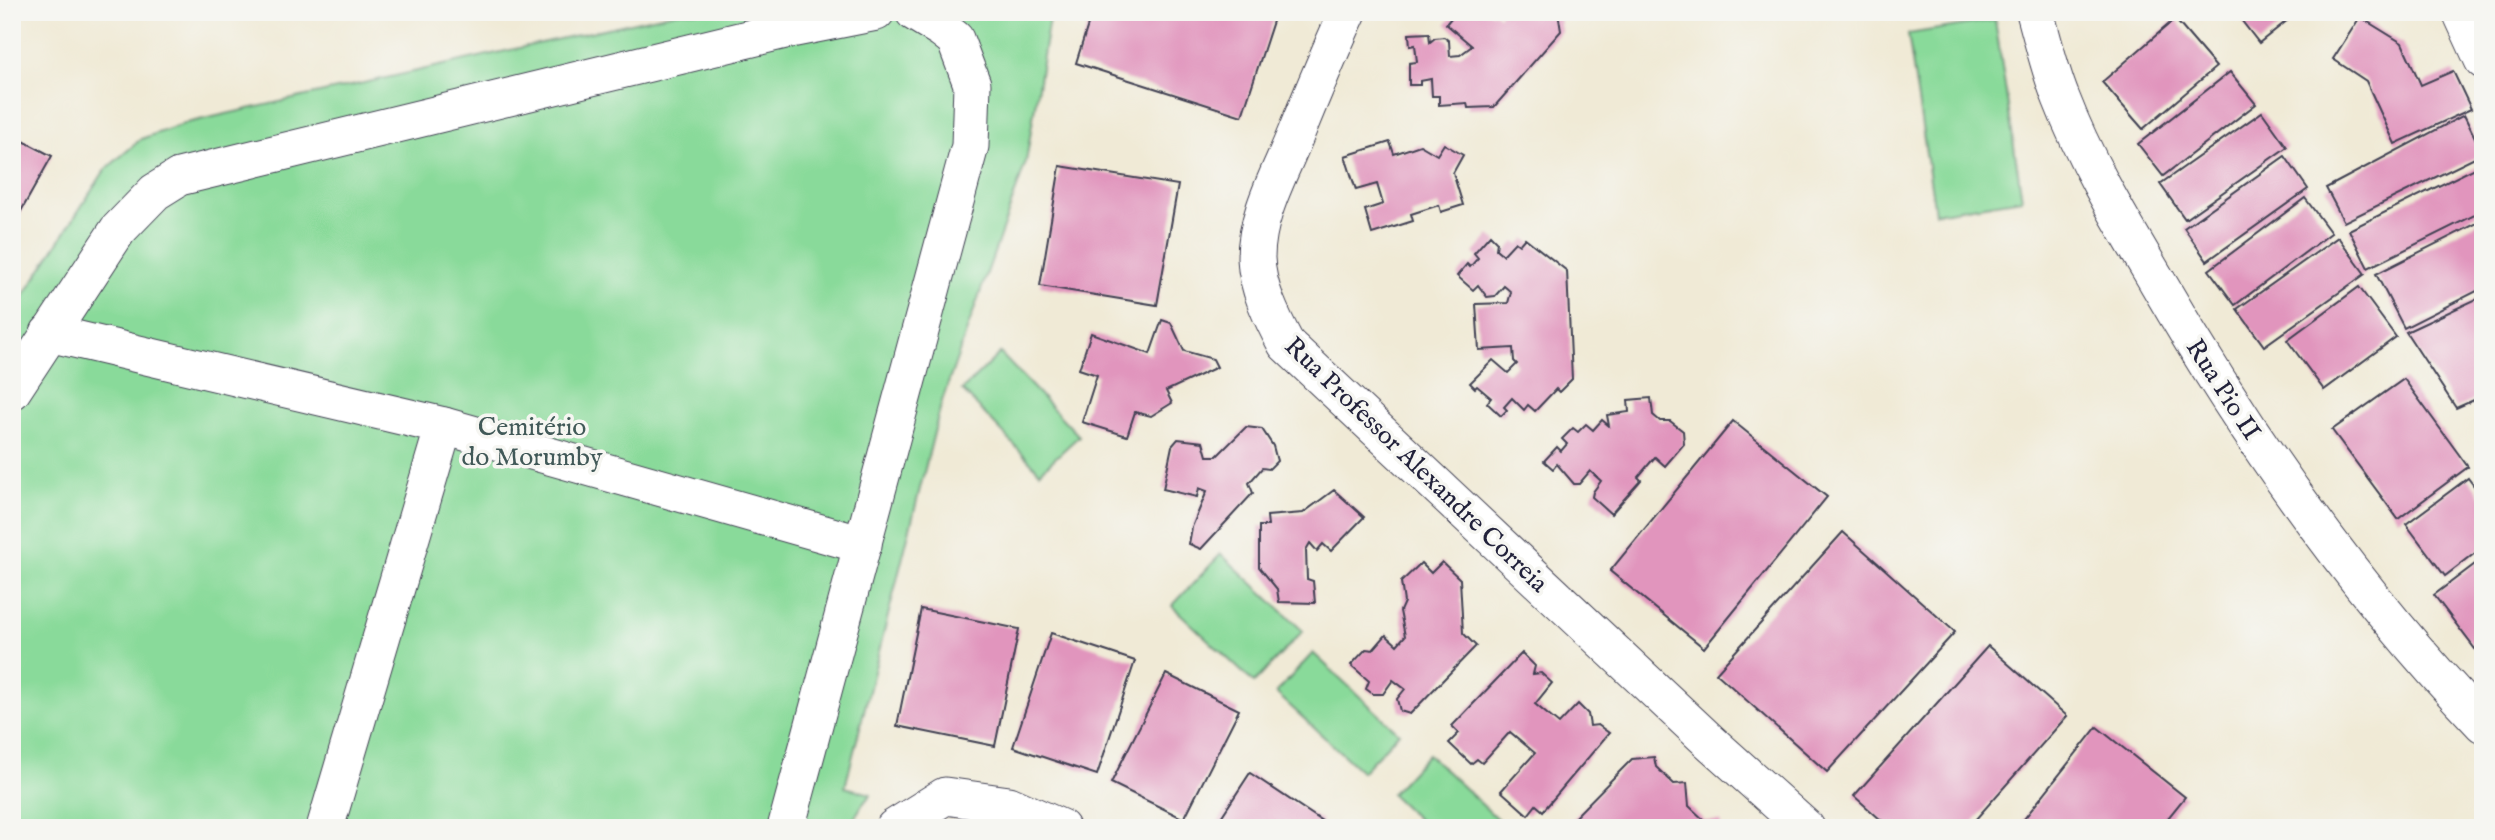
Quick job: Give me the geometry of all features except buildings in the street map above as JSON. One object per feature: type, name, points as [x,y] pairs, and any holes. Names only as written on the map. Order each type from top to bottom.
[{"type":"street","points":[[12,391],[118,230],[155,192],[179,177],[785,30],[876,12]]},
{"type":"street","points":[[786,828],[970,146],[972,84],[955,39],[914,12]]},
{"type":"street","name":"Rua Professor Alexandre Correia","points":[[1348,12],[1260,222],[1256,260],[1272,320],[1286,344],[1709,741],[1806,828]]},
{"type":"street","name":"Rua Pio II","points":[[2035,12],[2060,97],[2099,182],[2227,398],[2356,577],[2436,675],[2483,724]]},
{"type":"street","points":[[49,333],[444,426],[863,545]]},
{"type":"street","points":[[325,828],[444,426]]},
{"type":"street","points":[[894,828],[945,796],[1009,805],[1061,828]]},
{"type":"green space","name":"Cemitério do Morumby","points":[[679,12],[1050,12],[1026,162],[942,401],[845,787],[871,794],[849,828],[12,828],[12,314],[105,170],[141,139],[186,123]]},
{"type":"green space","points":[[1995,20],[2022,199],[1935,213],[1908,34]]},
{"type":"green space","points":[[1000,353],[1079,436],[1040,472],[962,390]]},
{"type":"green space","points":[[1221,554],[1303,631],[1254,683],[1172,606]]},
{"type":"green space","points":[[1313,653],[1399,733],[1362,772],[1276,693]]},
{"type":"green space","points":[[1428,754],[1507,828],[1427,828],[1391,794]]}]
